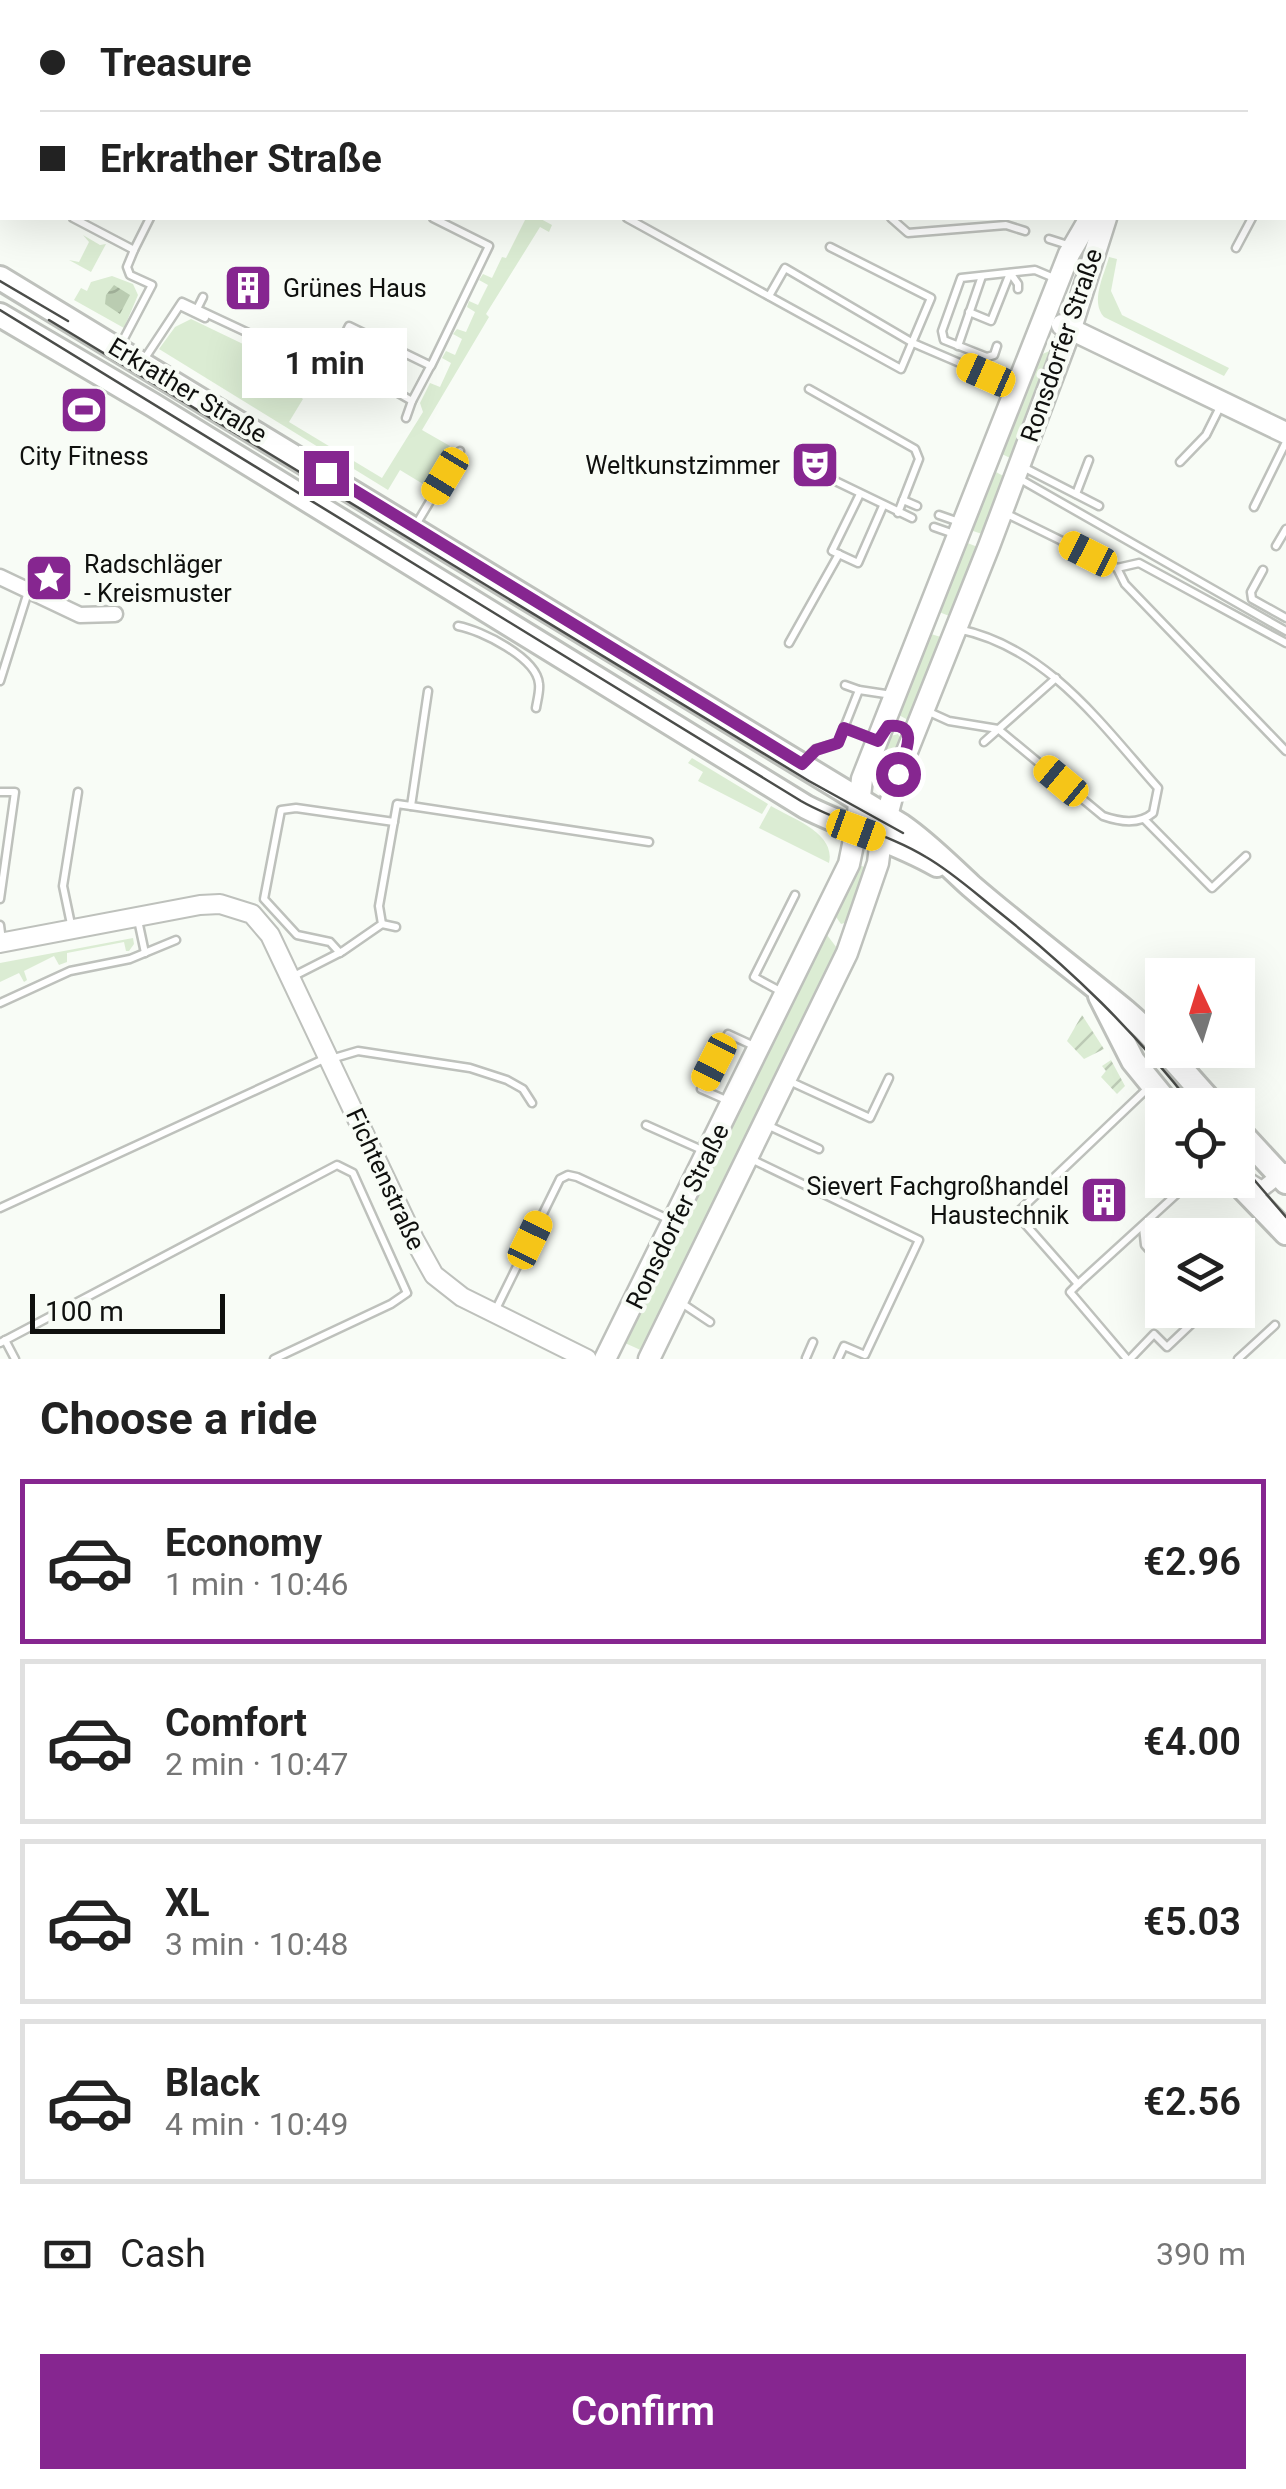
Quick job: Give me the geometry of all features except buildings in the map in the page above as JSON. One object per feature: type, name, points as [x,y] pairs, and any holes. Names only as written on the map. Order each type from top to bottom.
[{"type":"main road","name":"Ronsdorfer Straße","points":[[605,1359],[848,864],[856,830],[854,788],[928,618],[1072,246],[1089,220]]},
{"type":"main road","name":"Ronsdorfer Straße","points":[[649,1359],[831,988],[890,834],[909,744],[1071,328],[1105,220]]},
{"type":"main road","name":"Erkrather Straße","points":[[5,286],[143,362],[802,764],[854,788],[890,834],[970,885],[1050,948],[1098,993],[1126,1012],[1198,1088]]},
{"type":"main road","name":"Erkrather Straße","points":[[0,315],[267,474],[796,802],[856,830],[890,834],[934,849],[970,885]]},
{"type":"main road","points":[[1046,319],[1286,433]]},
{"type":"main road","name":"Ronsdorfer Straße","points":[[988,461],[1016,471]]},
{"type":"main road","points":[[928,618],[956,628]]},
{"type":"main road","points":[[880,735],[892,724],[902,727],[907,731],[909,744]]},
{"type":"main road","points":[[828,907],[832,929],[842,935],[855,928]]},
{"type":"main road","name":"Erkrather Straße","points":[[1098,993],[1124,1045],[1151,1086]]},
{"type":"main road","points":[[1255,1147],[1284,1176]]},
{"type":"main road","points":[[1253,1198],[1286,1232]]},
{"type":"street","points":[[0,577],[80,615],[115,614]]},
{"type":"street","name":"Fichtenstraße","points":[[1,936],[72,930],[200,905],[235,906],[258,919],[291,977],[434,1276],[462,1297],[587,1359]]},
{"type":"street","points":[[1255,1184],[1262,1189],[1284,1176]]},
{"type":"lane","points":[[77,220],[134,250]]},
{"type":"lane","points":[[118,348],[152,286],[130,274],[127,267],[149,220]]},
{"type":"lane","points":[[406,418],[489,246],[437,220]]},
{"type":"lane","points":[[631,220],[901,369],[932,298],[830,248]]},
{"type":"lane","points":[[893,220],[908,233],[1006,225],[1025,231]]},
{"type":"lane","points":[[1236,248],[1251,220]]},
{"type":"lane","points":[[1049,239],[1072,246]]},
{"type":"lane","points":[[769,296],[785,268],[913,343],[1016,388]]},
{"type":"lane","points":[[997,346],[988,358],[944,340],[942,331],[961,278],[1034,270],[1060,280]]},
{"type":"lane","points":[[1010,273],[1018,290]]},
{"type":"lane","points":[[970,312],[992,321],[1010,273]]},
{"type":"lane","points":[[958,346],[982,275]]},
{"type":"lane","points":[[197,309],[203,297]]},
{"type":"lane","points":[[143,362],[182,302],[304,362],[316,377]]},
{"type":"lane","points":[[180,306],[304,362],[334,356],[349,326],[431,366]]},
{"type":"lane","points":[[334,356],[412,401]]},
{"type":"lane","points":[[809,390],[915,449],[919,458],[898,513]]},
{"type":"lane","points":[[1180,462],[1206,435],[1222,402]]},
{"type":"lane","points":[[1254,506],[1286,442]]},
{"type":"lane","points":[[414,528],[460,451]]},
{"type":"lane","points":[[1076,494],[1089,460]]},
{"type":"lane","points":[[1016,471],[1099,506]]},
{"type":"lane","points":[[1016,471],[1286,631]]},
{"type":"lane","points":[[826,477],[912,518]]},
{"type":"lane","points":[[860,494],[832,551],[858,563],[883,506]]},
{"type":"lane","points":[[903,500],[917,506]]},
{"type":"lane","points":[[1002,512],[1118,568],[1139,563],[1286,643]]},
{"type":"lane","points":[[938,515],[989,546]]},
{"type":"lane","points":[[934,526],[961,531]]},
{"type":"lane","points":[[1276,546],[1286,530]]},
{"type":"lane","points":[[790,643],[839,554]]},
{"type":"lane","points":[[1118,568],[1125,584],[1286,750]]},
{"type":"lane","points":[[1263,570],[1251,592],[1252,599],[1286,618]]},
{"type":"lane","points":[[0,681],[29,591]]},
{"type":"lane","points":[[458,626],[472,628],[531,663],[539,682],[536,708]]},
{"type":"lane","points":[[924,710],[950,722],[998,729],[1104,816],[1119,822],[1145,820],[1154,813],[1158,788],[1073,691],[1012,647],[956,628]]},
{"type":"lane","points":[[984,742],[1056,678]]},
{"type":"lane","points":[[845,685],[896,696]]},
{"type":"lane","points":[[802,764],[816,750],[838,743],[859,690]]},
{"type":"lane","points":[[411,806],[428,691]]},
{"type":"lane","points":[[844,728],[880,735]]},
{"type":"lane","points":[[0,792],[15,792],[0,899]]},
{"type":"lane","points":[[72,930],[63,886],[78,792]]},
{"type":"lane","points":[[382,924],[379,906],[396,804],[650,842]]},
{"type":"lane","points":[[340,953],[330,942],[296,935],[264,899],[281,810],[296,808],[394,822]]},
{"type":"lane","points":[[1145,820],[1212,888],[1246,856]]},
{"type":"lane","points":[[786,994],[754,977],[796,895]]},
{"type":"lane","points":[[138,917],[145,953]]},
{"type":"lane","points":[[291,977],[340,953],[382,924],[396,926]]},
{"type":"lane","points":[[0,1003],[70,971],[130,959],[176,940]]},
{"type":"lane","points":[[732,1102],[701,1089],[728,1034],[759,1048]]},
{"type":"lane","points":[[0,1208],[329,1058],[358,1051],[470,1068],[523,1089],[532,1103]]},
{"type":"lane","points":[[786,1080],[870,1118],[889,1078]]},
{"type":"lane","points":[[1078,1284],[1018,1211],[1151,1086]]},
{"type":"lane","points":[[766,1124],[819,1149]]},
{"type":"lane","points":[[646,1125],[707,1152]]},
{"type":"lane","points":[[748,1157],[918,1240],[866,1355],[844,1346],[838,1359]]},
{"type":"lane","points":[[15,1359],[3,1341],[337,1166],[353,1172],[407,1293],[274,1359]]},
{"type":"lane","points":[[494,1314],[560,1179],[565,1176],[577,1177],[674,1222]]},
{"type":"lane","points":[[1174,1198],[1070,1292],[1128,1359],[1154,1334],[1167,1348],[1187,1328]]},
{"type":"lane","points":[[1144,1227],[1145,1236]]},
{"type":"lane","points":[[679,1302],[710,1322]]},
{"type":"lane","points":[[1238,1359],[1276,1326]]},
{"type":"lane","points":[[807,1359],[813,1342]]},
{"type":"shaded area","points":[[525,220],[543,220],[552,225],[549,232],[540,227],[422,430],[450,446],[423,484],[400,470],[388,490],[159,349],[175,327],[191,319],[297,370],[312,384],[309,389],[304,387],[299,396],[303,399],[289,422],[382,478],[423,412],[420,403],[430,383],[440,387],[451,363],[442,358],[446,351],[455,355],[462,339],[453,334],[457,329],[466,332],[475,312],[467,307],[469,301],[478,305],[488,285],[479,280],[483,274],[492,278],[502,257],[506,258]]},
{"type":"shaded area","points":[[83,235],[100,245],[106,244],[91,272],[69,260],[79,262],[89,242]]},
{"type":"shaded area","points":[[1109,257],[1117,259],[1111,291],[1122,315],[1229,368],[1224,376],[1104,317],[1098,296]]},
{"type":"shaded area","points":[[112,276],[133,284],[138,295],[124,328],[74,300],[81,288],[87,291],[91,282]]},
{"type":"shaded area","points":[[1052,350],[1015,454],[1010,458],[1000,453],[1036,362],[1040,355]]},
{"type":"shaded area","points":[[996,472],[1007,478],[985,535],[970,530]]},
{"type":"shaded area","points":[[965,542],[980,548],[952,617],[939,612]]},
{"type":"shaded area","points":[[931,634],[944,638],[908,720],[897,714]]},
{"type":"shaded area","points":[[898,734],[902,741],[887,784],[874,776],[891,736]]},
{"type":"shaded area","points":[[692,758],[768,804],[762,814],[698,781],[703,772],[688,763]]},
{"type":"shaded area","points":[[771,806],[820,835],[829,852],[829,863],[759,828]]},
{"type":"shaded area","points":[[856,864],[867,868],[848,922],[841,924],[834,914]]},
{"type":"shaded area","points":[[822,934],[840,952],[645,1352],[625,1343]]},
{"type":"shaded area","points":[[133,938],[129,951],[124,942],[67,953],[67,962],[59,965],[54,956],[24,971],[24,982],[19,973],[0,982],[0,963]]},
{"type":"shaded area","points":[[1082,1015],[1104,1049],[1084,1059],[1067,1041]]},
{"type":"shaded area","points":[[1111,1060],[1125,1086],[1117,1094],[1101,1077],[1106,1071],[1102,1066]]},
{"type":"water","points":[[114,285],[130,295],[120,314],[105,304]]},
{"type":"tram line","points":[[0,281],[68,321]]},
{"type":"tram line","points":[[0,310],[801,801],[896,841],[936,863],[1077,979],[1178,1088]]},
{"type":"tram line","points":[[49,320],[809,781],[903,833]]},
{"type":"tram line","points":[[1255,1181],[1286,1217]]},
{"type":"place","name":"Grünes Haus","points":[[248,288]]},
{"type":"place","name":"City Fitness","points":[[84,410]]},
{"type":"place","name":"Weltkunstzimmer","points":[[815,465]]},
{"type":"place","name":"Radschläger - Kreismuster","points":[[49,578]]},
{"type":"place","name":"Sievert Fachgroßhandel Haustechnik","points":[[1104,1200]]},
{"type":"route","points":[[326,473],[802,764],[816,750],[838,743],[844,728],[878,741],[888,726],[902,727],[907,731],[909,744],[898,774]]}]
